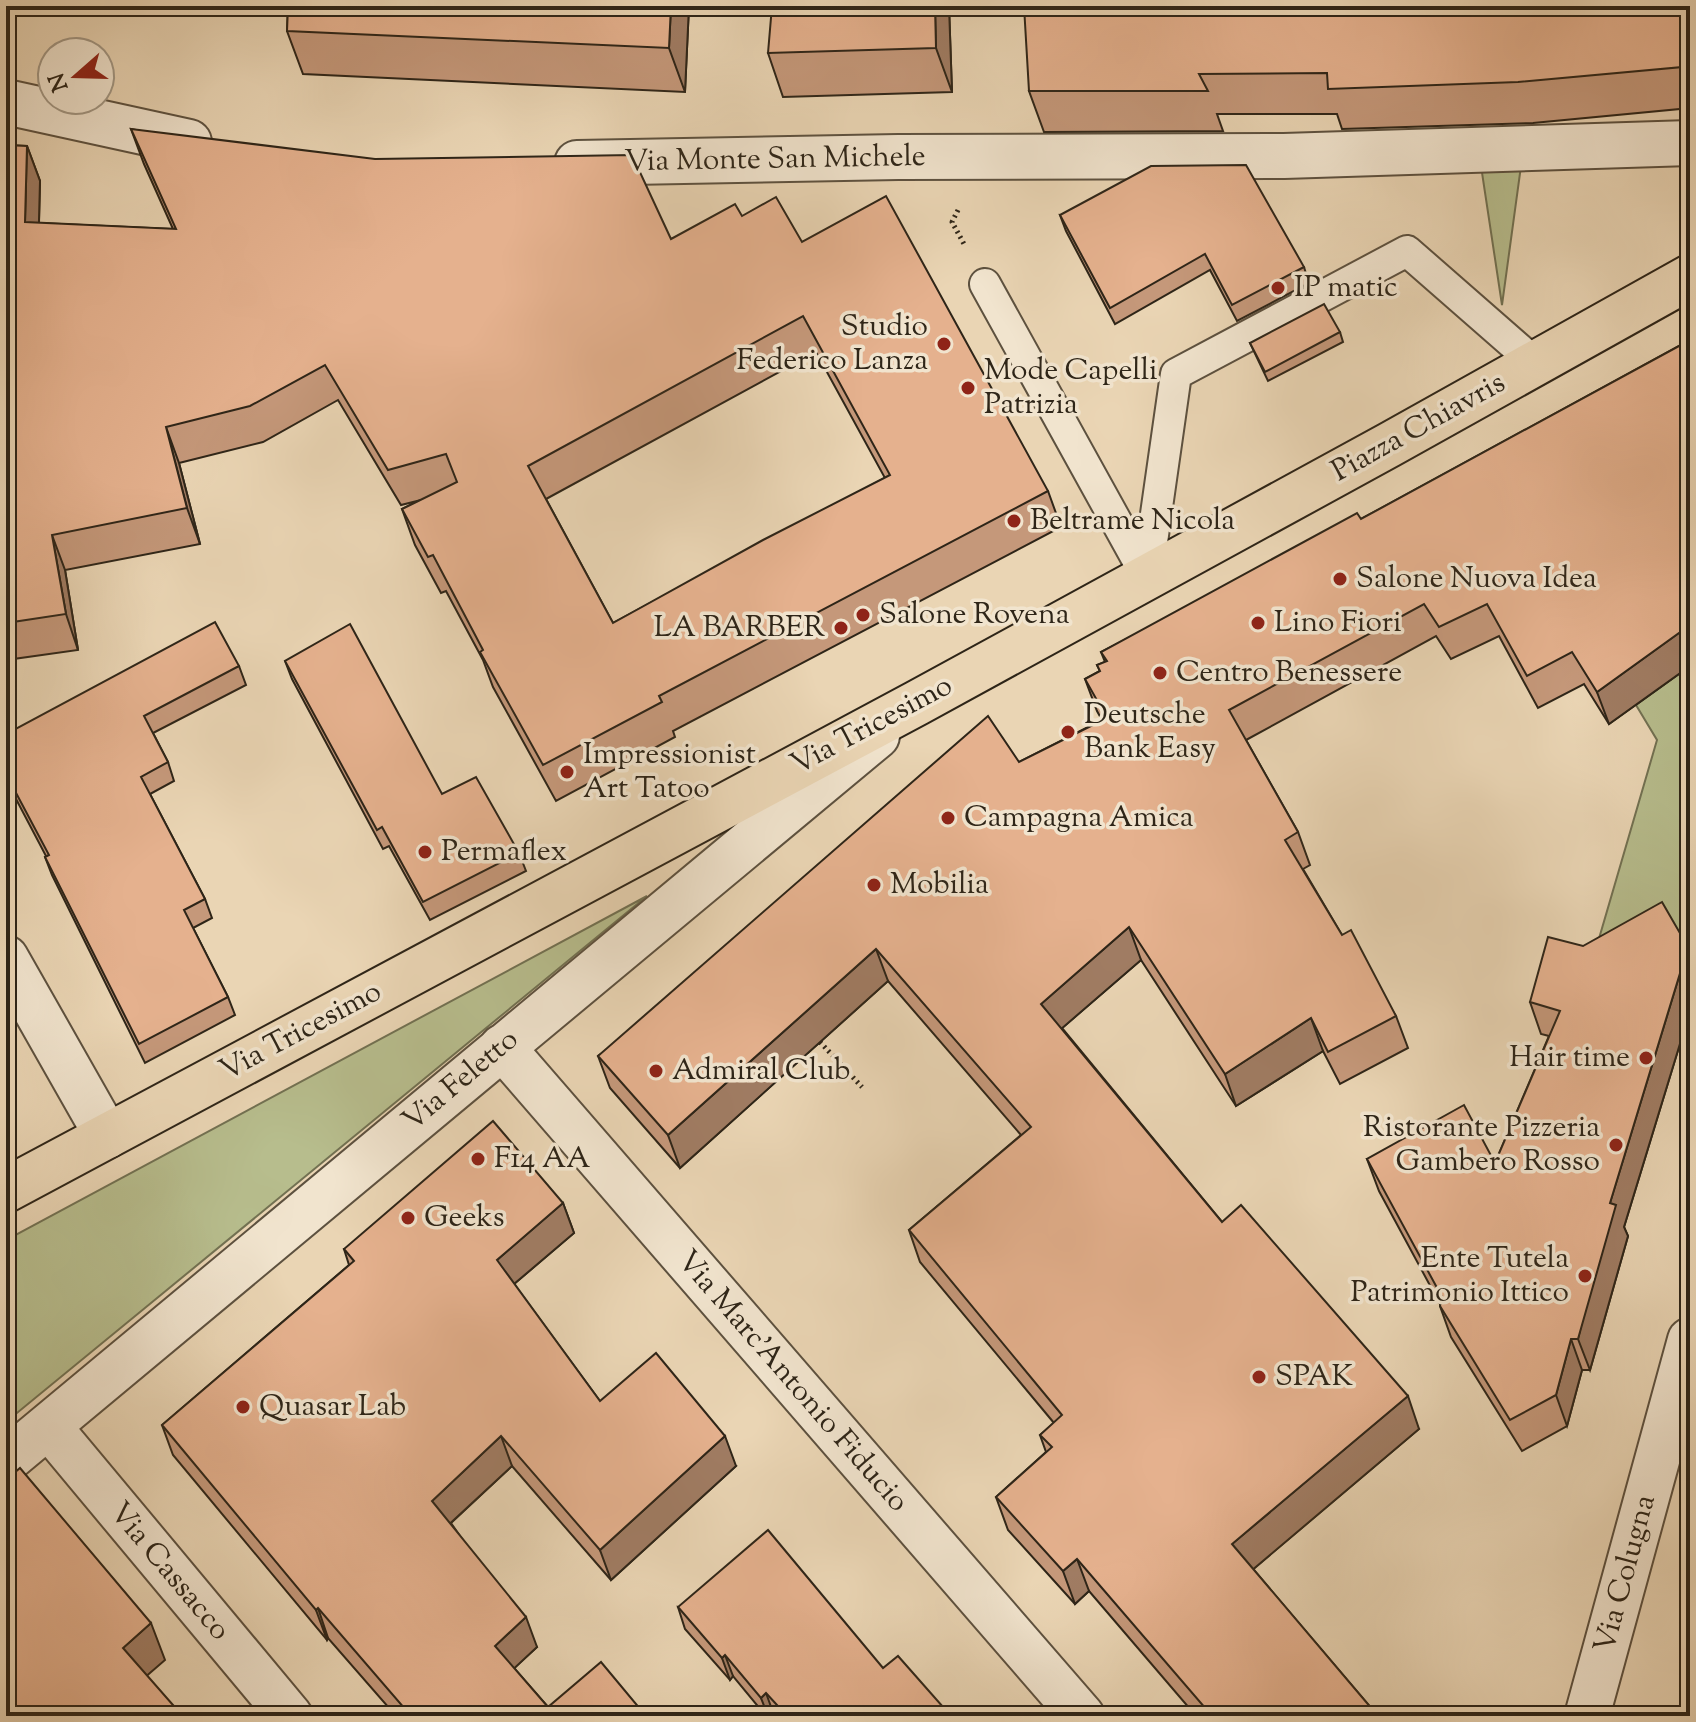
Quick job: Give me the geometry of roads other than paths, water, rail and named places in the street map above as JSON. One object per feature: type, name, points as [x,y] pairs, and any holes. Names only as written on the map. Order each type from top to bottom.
[{"type":"main road","name":"Piazza Chiavris","points":[[1147,577],[1690,277]]},
{"type":"main road","name":"Via Tricesimo","points":[[6,1190],[1147,577]]},
{"type":"street","points":[[6,102],[227,149]]},
{"type":"street","name":"Via Monte San Michele","points":[[539,164],[898,157],[1284,156],[1690,143]]},
{"type":"street","name":"Via Feletto","points":[[6,1461],[917,703]]},
{"type":"street","points":[[6,958],[107,1136]]},
{"type":"street","name":"Via Marc'Antonio Fiducio","points":[[502,1047],[1082,1716]]},
{"type":"street","name":"Via Colugna","points":[[1587,1716],[1690,1340]]},
{"type":"street","name":"Via Cassacco","points":[[49,1427],[290,1716]]},
{"type":"lane","points":[[1147,577],[1176,374],[1407,251],[1535,363]]},
{"type":"lane","points":[[985,284],[1147,577]]},
{"type":"place","name":"IP matic","points":[[1278,288]]},
{"type":"place","name":"Studio Federico Lanza","points":[[944,344]]},
{"type":"place","name":"Mode Capelli Patrizia","points":[[968,388]]},
{"type":"place","name":"Beltrame Nicola","points":[[1014,521]]},
{"type":"place","name":"Salone Nuova Idea","points":[[1340,579]]},
{"type":"place","name":"Salone Rovena","points":[[863,615]]},
{"type":"place","name":"Lino Fiori","points":[[1258,623]]},
{"type":"place","name":"LA BARBER","points":[[841,628]]},
{"type":"place","name":"Centro Benessere","points":[[1160,673]]},
{"type":"place","name":"Deutsche Bank Easy","points":[[1068,732]]},
{"type":"place","name":"Impressionist Art Tatoo","points":[[567,772]]},
{"type":"place","name":"Campagna Amica","points":[[948,818]]},
{"type":"place","name":"Permaflex","points":[[425,852]]},
{"type":"place","name":"Mobilia","points":[[874,885]]},
{"type":"place","name":"Hair time","points":[[1646,1058]]},
{"type":"place","name":"Admiral Club","points":[[656,1071]]},
{"type":"place","name":"Ristorante Pizzeria Gambero Rosso","points":[[1616,1145]]},
{"type":"place","name":"F14 AA","points":[[478,1159]]},
{"type":"place","name":"Geeks","points":[[408,1218]]},
{"type":"place","name":"Ente Tutela Patrimonio Ittico","points":[[1585,1276]]},
{"type":"place","name":"SPAK","points":[[1259,1377]]},
{"type":"place","name":"Quasar Lab","points":[[243,1407]]}]
